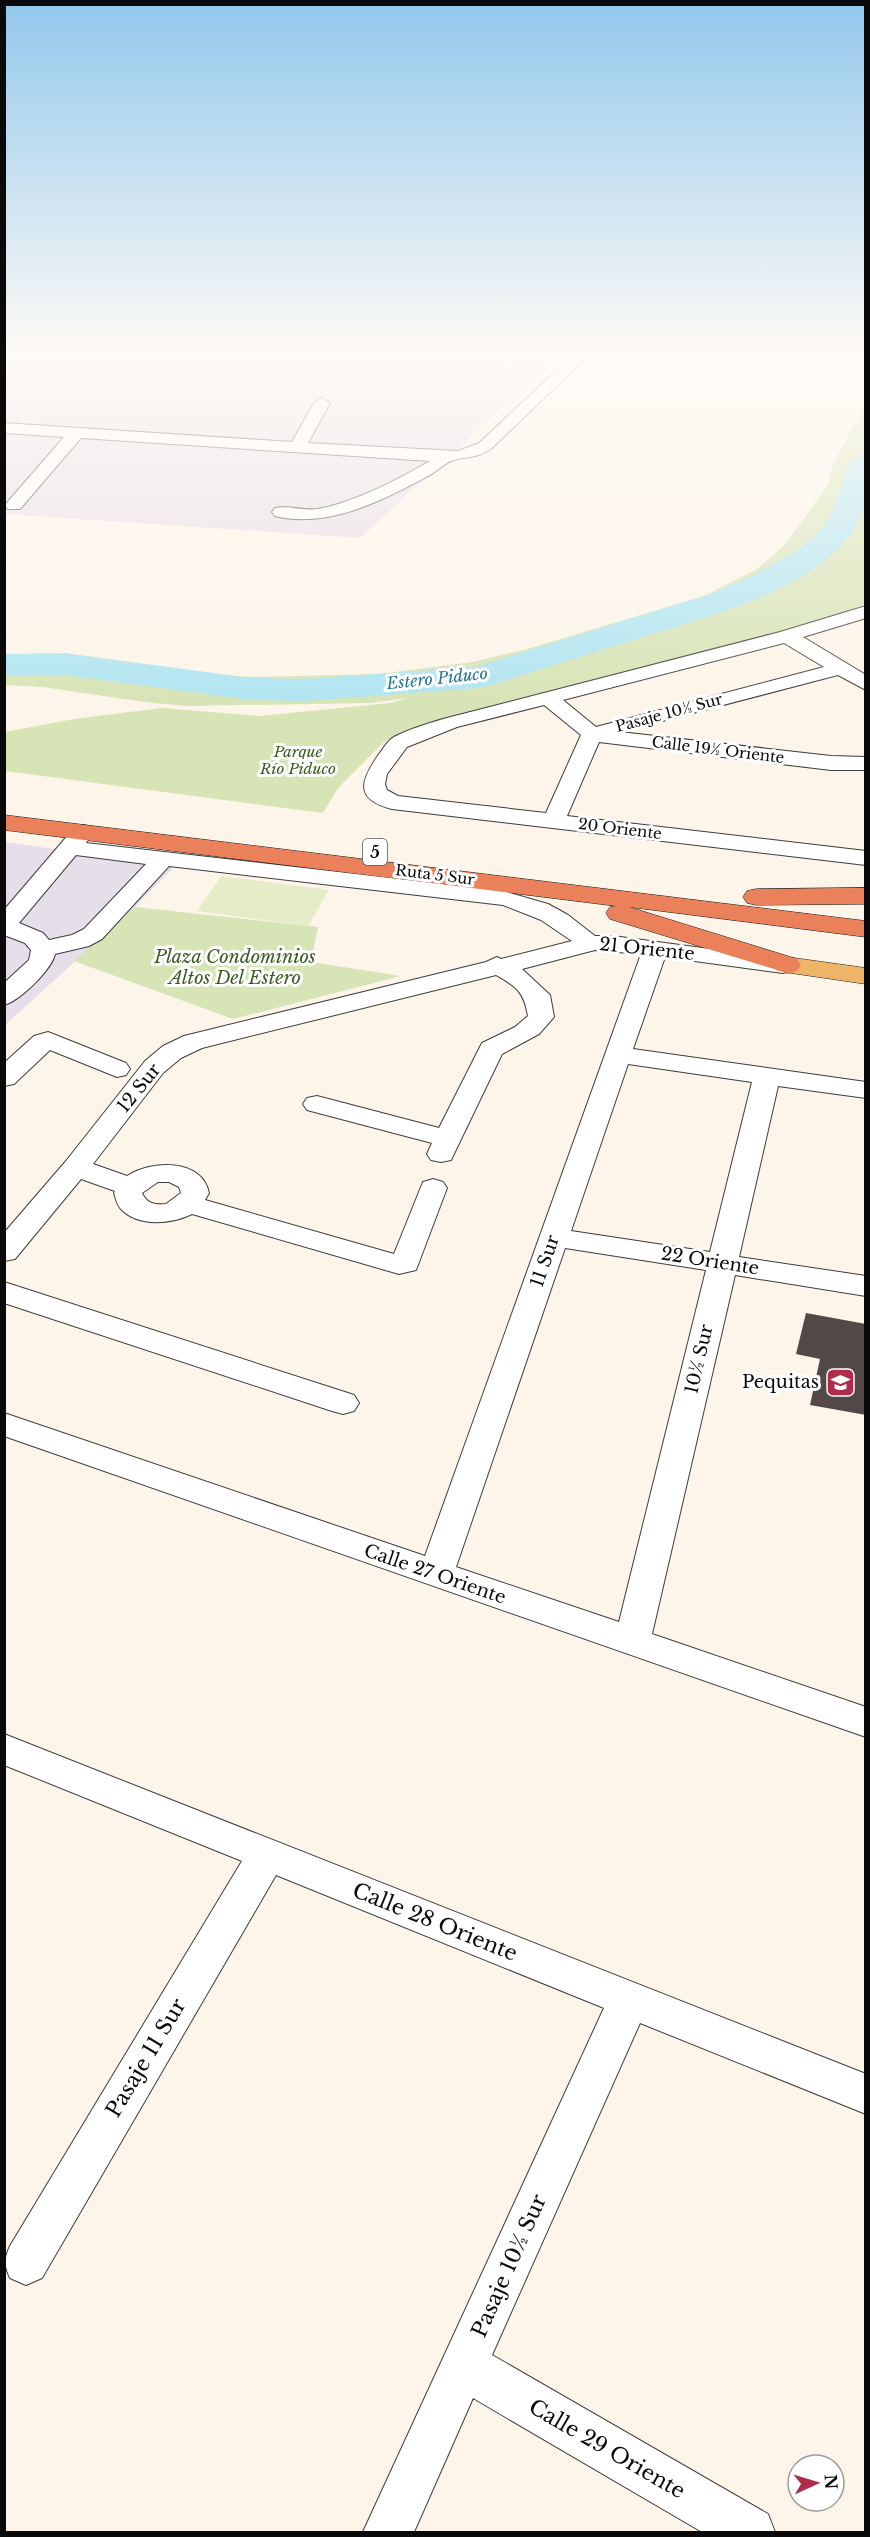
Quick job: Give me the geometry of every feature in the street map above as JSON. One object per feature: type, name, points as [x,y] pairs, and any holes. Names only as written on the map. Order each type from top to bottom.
[{"type":"highway","name":"Ruta 5 Sur","points":[[4,807],[866,912]]},
{"type":"highway","name":"Ruta 5 Sur","points":[[4,822],[78,840],[510,885],[866,928]]},
{"type":"highway","points":[[510,885],[595,906],[787,965]]},
{"type":"highway","points":[[745,897],[866,896]]},
{"type":"main road","name":"21 Oriente","points":[[787,965],[866,976]]},
{"type":"street","points":[[14,506],[46,468]]},
{"type":"street","points":[[281,512],[310,515],[328,512],[418,476],[429,468]]},
{"type":"street","points":[[548,698],[787,636],[866,612]]},
{"type":"street","points":[[787,636],[866,684]]},
{"type":"street","name":"Pasaje 10½ Sur","points":[[554,821],[592,734],[839,669]]},
{"type":"street","name":"Calle 19½ Oriente","points":[[548,698],[592,734],[831,764],[866,764]]},
{"type":"street","name":"20 Oriente","points":[[548,698],[450,723],[405,738],[399,742],[376,774],[374,784],[377,793],[392,802],[866,858]]},
{"type":"street","points":[[4,997],[41,962],[43,949],[34,938],[4,926],[78,840],[164,858],[503,898],[547,911],[590,944]]},
{"type":"street","points":[[43,949],[80,941],[93,934],[164,858]]},
{"type":"street","name":"21 Oriente","points":[[363,1000],[497,965],[590,944],[613,943],[787,965]]},
{"type":"street","name":"11 Sur","points":[[436,1575],[655,948]]},
{"type":"street","points":[[318,1104],[445,1146],[491,1049],[505,1040],[531,1030],[542,1017],[537,995],[518,977],[497,965]]},
{"type":"street","name":"12 Sur","points":[[4,1252],[76,1167],[154,1066],[172,1052],[206,1038],[363,1000]]},
{"type":"street","points":[[4,1078],[48,1040],[117,1069]]},
{"type":"street","points":[[617,1055],[866,1090]]},
{"type":"street","name":"10½ Sur","points":[[632,1642],[767,1076]]},
{"type":"street","points":[[76,1167],[131,1187],[128,1193],[132,1204],[145,1212],[154,1214],[173,1212],[188,1204],[399,1265],[405,1263],[433,1188]]},
{"type":"street","name":"22 Oriente","points":[[554,1237],[866,1286]]},
{"type":"street","points":[[4,1292],[343,1403]]},
{"type":"street","name":"Calle 27 Oriente","points":[[4,1424],[866,1722]]},
{"type":"street","name":"Calle 28 Oriente","points":[[4,1749],[866,2094]]},
{"type":"street","name":"Pasaje 11 Sur","points":[[26,2262],[267,1854]]},
{"type":"street","name":"Pasaje 10½ Sur","points":[[388,2532],[629,1999]]},
{"type":"street","name":"Calle 29 Oriente","points":[[464,2365],[750,2532]]},
{"type":"shaded area","points":[[5,468],[436,468],[360,538],[5,514]]},
{"type":"shaded area","points":[[5,842],[175,866],[135,907],[5,1025]]},
{"type":"green space","name":"Parque Río Piduco","points":[[832,468],[865,468],[865,604],[793,633],[453,718],[396,735],[383,743],[338,788],[323,813],[5,771],[5,732],[74,719],[162,708],[260,716],[390,703],[408,698],[370,703],[187,706],[144,702],[43,687],[5,685],[5,655],[34,655],[166,672],[256,677],[379,674],[472,662],[527,649],[704,596],[757,569],[785,545],[828,485]]},
{"type":"green space","points":[[221,876],[329,890],[308,926],[197,911]]},
{"type":"green space","name":"Plaza Condominios Altos Del Estero","points":[[135,907],[318,927],[311,962],[401,976],[233,1019],[74,961]]},
{"type":"building","name":"Pequitas","points":[[806,1313],[866,1324],[866,1415],[810,1405],[820,1359],[796,1354]]},
{"type":"waterway","name":"Estero Piduco","points":[[4,665],[64,664],[251,689],[305,690],[478,677],[725,600],[770,580],[810,556],[835,533],[845,516],[863,468]]},
{"type":"place","name":"Pequitas","points":[[840,1382]]}]
